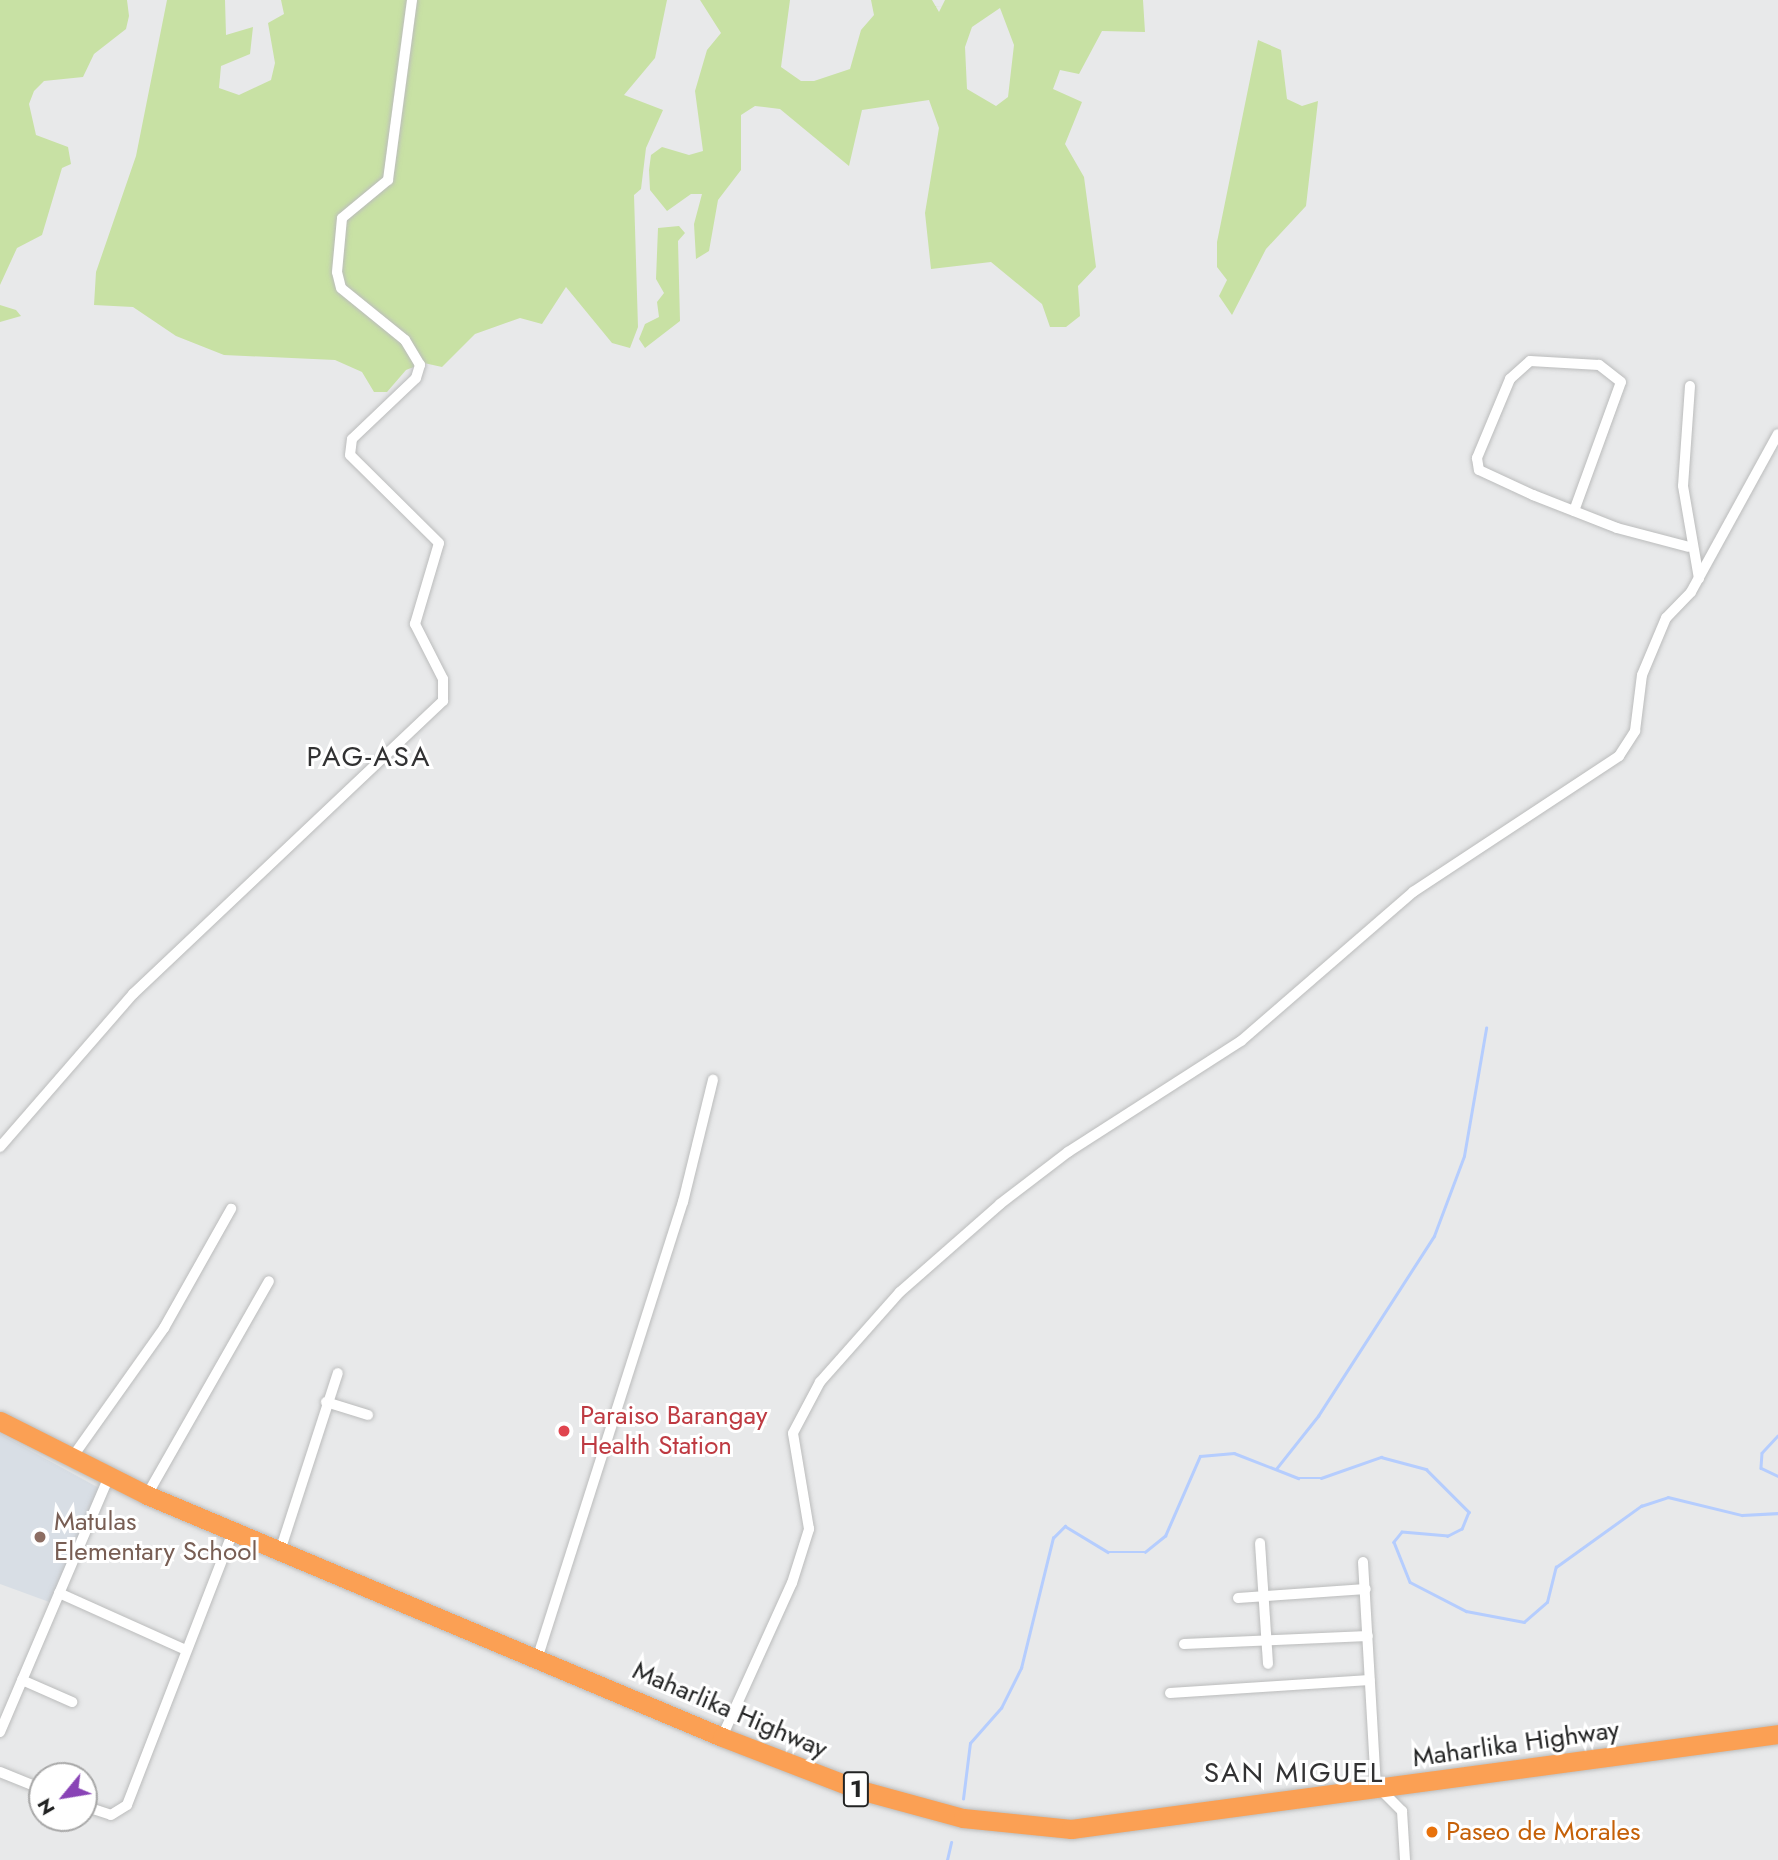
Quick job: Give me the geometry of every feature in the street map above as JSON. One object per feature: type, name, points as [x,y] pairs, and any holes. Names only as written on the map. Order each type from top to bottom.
[{"type":"highway","name":"Maharlika Highway","points":[[0,1420],[71,1459],[233,1532],[538,1656],[722,1737],[913,1807],[1041,1829],[1378,1790],[1778,1734]]},
{"type":"street","points":[[0,1147],[133,994],[443,701],[443,679],[415,624],[439,543],[350,455],[352,439],[416,377],[420,365],[405,340],[341,288],[337,272],[342,218],[388,180],[412,0]]},
{"type":"street","points":[[1574,511],[1621,382],[1599,365],[1530,361],[1510,379],[1476,465],[1574,511],[1689,547]]},
{"type":"street","points":[[1690,386],[1683,486],[1689,547],[1699,579]]},
{"type":"street","points":[[722,1737],[792,1583],[809,1529],[793,1433],[820,1382],[900,1292],[1000,1204],[1068,1152],[1232,1048],[1413,892],[1619,756],[1635,731],[1649,656],[1666,618],[1699,579],[1778,434]]},
{"type":"street","points":[[538,1656],[679,1214],[713,1080]]},
{"type":"street","points":[[71,1459],[164,1328],[231,1209]]},
{"type":"street","points":[[147,1495],[269,1281]]},
{"type":"street","points":[[281,1551],[326,1402],[338,1373]]},
{"type":"street","points":[[326,1402],[368,1415]]},
{"type":"street","points":[[0,1732],[109,1477]]},
{"type":"street","points":[[98,1810],[111,1815],[127,1805],[233,1532]]},
{"type":"street","points":[[1260,1543],[1261,1598],[1268,1664]]},
{"type":"street","points":[[1363,1562],[1378,1790],[1402,1811],[1405,1860]]},
{"type":"street","points":[[1238,1598],[1366,1589]]},
{"type":"street","points":[[59,1593],[186,1650]]},
{"type":"street","points":[[1184,1644],[1368,1636]]},
{"type":"street","points":[[22,1680],[72,1702]]},
{"type":"street","points":[[1170,1693],[1370,1680]]},
{"type":"street","points":[[0,1772],[28,1783]]},
{"type":"shaded area","name":"Matulas Elementary School","points":[[0,1434],[101,1489],[52,1603],[0,1584]]},
{"type":"green space","points":[[0,0],[127,0],[129,16],[126,29],[94,54],[83,77],[44,81],[34,91],[29,104],[36,135],[68,147],[71,164],[62,168],[42,235],[17,248],[0,285]]},
{"type":"green space","points":[[167,0],[225,0],[226,35],[253,27],[250,54],[221,66],[219,88],[239,95],[271,80],[275,63],[268,23],[284,14],[281,0],[667,0],[655,58],[624,95],[663,110],[646,148],[641,189],[634,195],[638,327],[630,348],[612,343],[566,287],[542,324],[520,318],[475,334],[442,367],[424,363],[406,370],[387,392],[374,392],[362,372],[335,360],[224,355],[176,336],[133,307],[94,305],[96,272],[136,156]]},
{"type":"green space","points":[[700,0],[790,0],[781,67],[801,81],[814,81],[850,69],[861,30],[874,15],[871,0],[932,0],[939,12],[945,0],[1143,0],[1145,32],[1102,31],[1079,74],[1060,70],[1053,89],[1082,102],[1065,144],[1084,177],[1096,267],[1078,286],[1080,316],[1066,327],[1050,327],[1042,304],[991,262],[931,269],[925,213],[939,128],[929,100],[862,110],[849,166],[780,109],[755,106],[741,115],[741,170],[718,200],[709,251],[696,259],[694,224],[702,194],[691,194],[667,211],[650,190],[649,170],[651,155],[662,147],[689,155],[703,151],[695,91],[707,50],[721,33]],"holes":[[[1000,8],[1014,45],[1008,97],[996,106],[967,89],[965,47],[972,27]]]},
{"type":"green space","points":[[1258,40],[1281,50],[1287,99],[1302,106],[1318,101],[1306,206],[1266,249],[1232,315],[1219,296],[1227,280],[1217,267],[1217,242]]},
{"type":"green space","points":[[679,226],[685,233],[678,241],[680,321],[645,348],[639,339],[645,324],[659,317],[657,302],[664,293],[656,279],[658,228]]},
{"type":"green space","points":[[0,305],[16,310],[21,316],[0,322]]},
{"type":"waterway","points":[[1276,1469],[1318,1416],[1434,1236],[1464,1156],[1486,1028]]},
{"type":"waterway","points":[[1778,1436],[1762,1453],[1761,1468],[1778,1476]]},
{"type":"waterway","points":[[963,1799],[970,1743],[1001,1708],[1021,1668],[1053,1538],[1065,1526],[1108,1552],[1145,1552],[1165,1536],[1200,1456],[1234,1453],[1298,1478],[1321,1478],[1381,1457],[1426,1469],[1469,1512],[1462,1529],[1448,1536],[1402,1532],[1394,1542],[1410,1582],[1466,1611],[1524,1622],[1547,1602],[1556,1567],[1641,1506],[1668,1497],[1742,1515],[1778,1513]]},
{"type":"waterway","points":[[947,1860],[951,1842]]},
{"type":"place","name":"Paraiso Barangay Health Station","points":[[564,1431]]},
{"type":"place","name":"Matulas Elementary School","points":[[40,1537]]},
{"type":"place","name":"Paseo de Morales","points":[[1432,1832]]},
{"type":"district","name":"PAG-ASA","points":[[369,757]]},
{"type":"district","name":"SAN MIGUEL","points":[[1294,1773]]}]
